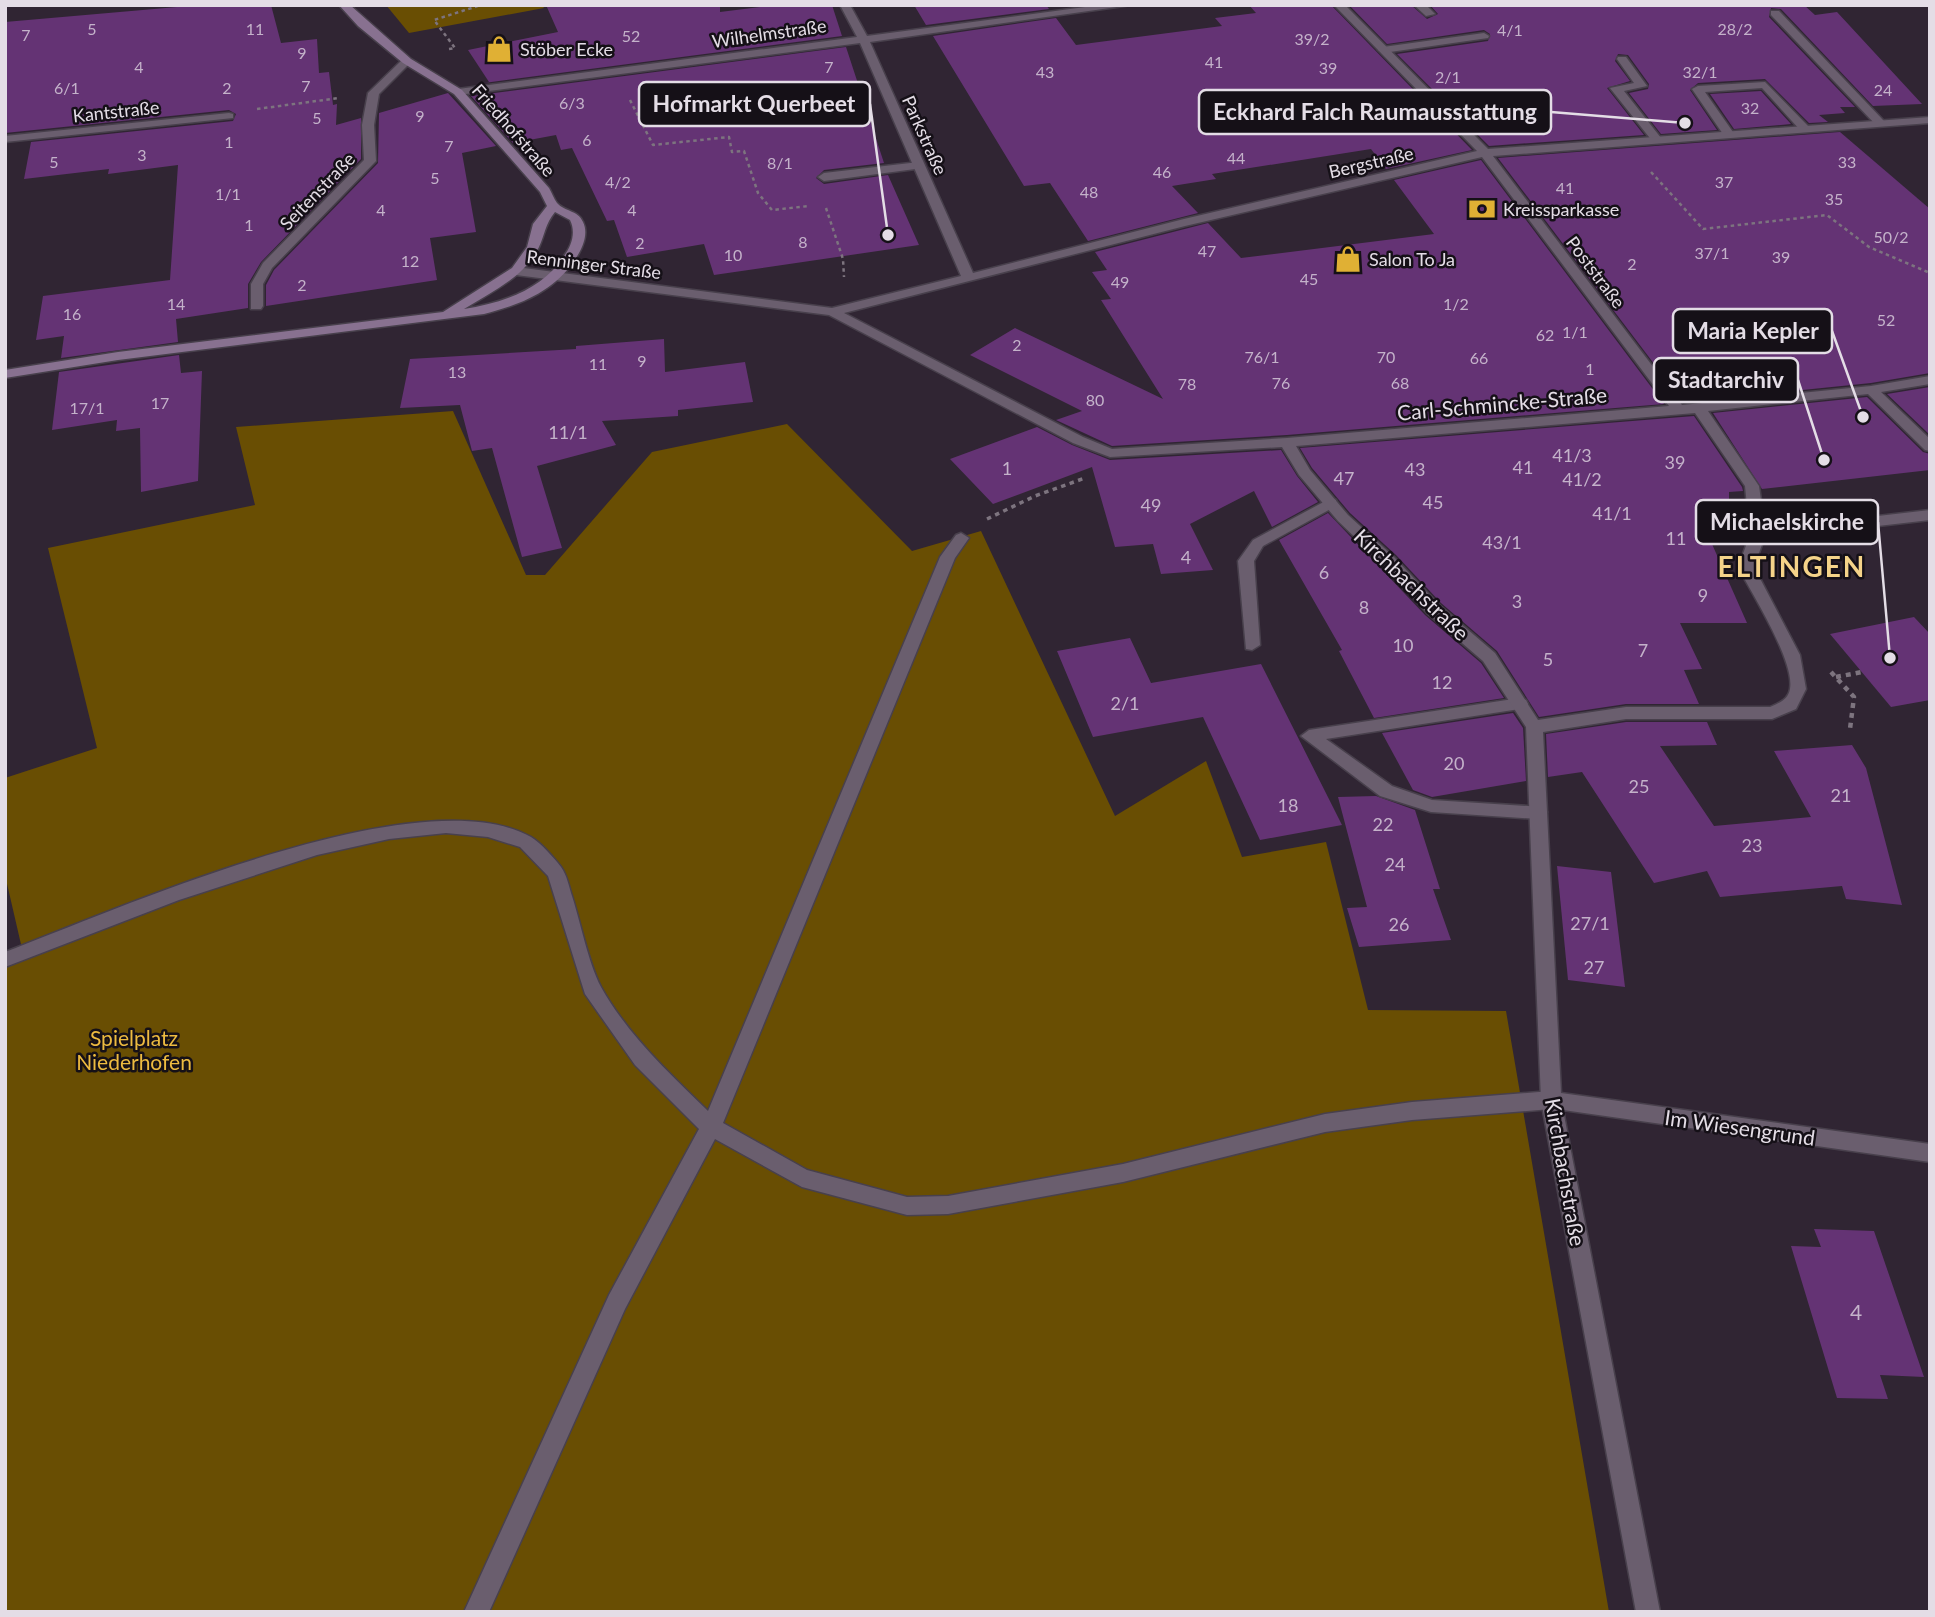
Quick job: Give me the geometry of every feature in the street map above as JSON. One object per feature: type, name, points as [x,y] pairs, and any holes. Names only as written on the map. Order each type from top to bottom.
[{"type":"street","name":"Friedhofstraße","points":[[344,5],[362,24],[407,61],[457,92],[545,191],[553,206],[571,214],[578,223],[579,240],[569,261],[555,276],[533,292],[504,306],[482,312],[446,315]]},
{"type":"street","name":"Parkstraße","points":[[845,5],[863,38],[969,279]]},
{"type":"street","name":"Wilhelmstraße","points":[[457,92],[1126,5]]},
{"type":"street","name":"Poststraße","points":[[1339,5],[1485,153],[1678,410]]},
{"type":"street","points":[[1419,5],[1430,14]]},
{"type":"street","points":[[1775,13],[1880,123]]},
{"type":"street","points":[[1383,50],[1484,36]]},
{"type":"street","points":[[1622,59],[1641,86],[1616,88],[1657,140]]},
{"type":"street","points":[[374,93],[407,61]]},
{"type":"street","points":[[1729,135],[1698,89],[1765,85],[1805,129]]},
{"type":"street","name":"Seitenstraße","points":[[256,306],[257,284],[267,266],[370,161],[368,125],[374,93]]},
{"type":"street","name":"Kantstraße","points":[[5,139],[229,117]]},
{"type":"street","name":"Bergstraße","points":[[838,311],[1184,223],[1485,153],[1930,120]]},
{"type":"street","points":[[824,177],[919,166]]},
{"type":"street","name":"Friedhofstraße","points":[[516,271],[534,247],[539,224],[553,206]]},
{"type":"street","name":"Renninger Straße","points":[[5,374],[118,356],[446,315],[516,271],[838,311],[1078,440]]},
{"type":"street","name":"Carl-Schmincke-Straße","points":[[1078,440],[1110,453],[1287,442],[1699,408],[1871,390],[1930,380]]},
{"type":"street","points":[[1871,390],[1930,447]]},
{"type":"street","points":[[1534,727],[1626,713],[1772,713],[1790,705],[1798,689],[1793,656],[1746,567],[1758,535],[1752,486],[1699,408]]},
{"type":"street","name":"Kirchbachstraße","points":[[1287,442],[1304,472],[1331,503],[1433,609],[1489,657],[1534,727],[1551,1100],[1648,1612]]},
{"type":"street","points":[[1252,645],[1246,561],[1258,543],[1331,503]]},
{"type":"street","points":[[1758,535],[1930,515]]},
{"type":"street","points":[[476,1612],[617,1302],[711,1126],[948,557],[961,538]]},
{"type":"street","points":[[1520,704],[1309,736],[1386,791],[1431,806],[1538,812]]},
{"type":"street","name":"Im Wiesengrund","points":[[5,960],[173,895],[316,848],[389,832],[446,826],[488,830],[526,842],[556,873],[592,989],[642,1059],[711,1126],[802,1178],[908,1206],[948,1205],[1123,1173],[1325,1124],[1412,1111],[1551,1100],[1930,1153]]},
{"type":"path","points":[[407,61],[455,48],[434,20],[481,5]]},
{"type":"path","points":[[616,71],[653,145],[729,137],[732,152],[744,151],[758,193],[772,210],[811,206]]},
{"type":"path","points":[[229,117],[266,107],[374,93]]},
{"type":"path","points":[[1624,142],[1703,229],[1827,215],[1869,247],[1930,273]]},
{"type":"path","points":[[825,205],[843,259],[838,311]]},
{"type":"path","points":[[961,538],[979,523],[1035,495],[1104,472],[1110,453]]},
{"type":"path","points":[[1850,729],[1854,697],[1836,677],[1862,672]]},
{"type":"green space","points":[[386,5],[542,5],[544,8],[409,33]]},
{"type":"green space","name":"Spielplatz Niederhofen","points":[[453,411],[526,575],[545,575],[652,452],[787,424],[912,551],[981,531],[1115,816],[1206,761],[1242,857],[1326,842],[1368,1010],[1506,1011],[1609,1612],[5,1612],[5,963],[23,953],[5,875],[5,778],[97,748],[48,548],[255,505],[236,427]]},
{"type":"building","points":[[200,5],[271,5],[281,43],[317,39],[319,73],[329,72],[333,105],[337,104],[336,125],[361,118],[361,159],[261,262],[248,284],[248,308],[176,319],[178,342],[61,358],[64,336],[36,340],[43,296],[170,280],[178,165],[108,174],[109,169],[24,179],[31,142],[233,121],[236,114],[229,110],[5,133],[5,22]]},
{"type":"building","points":[[546,5],[720,5],[720,12],[777,5],[832,5],[842,36],[484,83],[489,82],[468,50],[558,32]]},
{"type":"building","points":[[914,5],[1046,5],[1049,9],[926,25]]},
{"type":"building","points":[[1249,5],[1331,5],[1472,150],[1386,169],[1371,149],[1212,174],[1216,179],[1172,186],[1198,213],[1088,241],[1050,183],[1024,186],[933,36],[1056,18],[1076,45],[1222,26],[1215,18],[1256,13]]},
{"type":"building","points":[[1349,5],[1411,5],[1427,19],[1438,14],[1430,5],[1804,5],[1815,15],[1837,12],[1922,104],[1873,106],[1781,9],[1771,8],[1769,17],[1855,107],[1840,107],[1845,113],[1819,115],[1828,122],[1809,123],[1765,79],[1698,83],[1690,90],[1717,130],[1661,134],[1629,93],[1648,89],[1649,84],[1628,55],[1618,54],[1615,61],[1630,81],[1607,88],[1644,135],[1489,146],[1397,54],[1488,41],[1490,34],[1484,30],[1387,44]]},
{"type":"building","points":[[846,47],[884,163],[824,170],[816,178],[824,184],[888,175],[919,245],[714,275],[704,244],[627,257],[614,220],[607,221],[572,148],[561,150],[556,135],[513,143],[471,96]]},
{"type":"building","points":[[1761,91],[1791,124],[1734,129],[1710,94]]},
{"type":"building","points":[[448,93],[496,146],[462,153],[476,232],[430,238],[437,280],[266,306],[266,285],[274,270],[378,163],[379,113]]},
{"type":"building","points":[[1840,132],[1930,209],[1930,373],[1871,383],[1683,402],[1498,158]]},
{"type":"building","points":[[1481,160],[1664,404],[1287,435],[1112,446],[1056,420],[1082,411],[970,355],[1015,328],[1163,399],[1101,300],[1111,299],[1092,272],[1107,270],[1095,252],[1208,223],[1241,258],[1434,234],[1394,180]]},
{"type":"building","points":[[664,339],[665,372],[745,362],[753,402],[678,410],[678,416],[602,421],[616,445],[537,466],[562,548],[522,557],[492,448],[472,451],[460,405],[400,408],[410,359],[576,349],[576,346]]},
{"type":"building","points":[[179,355],[181,373],[202,371],[198,481],[141,492],[140,428],[116,431],[117,420],[52,430],[59,372]]},
{"type":"building","points":[[1930,387],[1930,435],[1887,394]]},
{"type":"building","points":[[1867,397],[1923,452],[1930,454],[1930,470],[1762,489],[1713,413]]},
{"type":"building","points":[[1694,416],[1742,487],[1743,491],[1729,492],[1729,542],[1712,544],[1747,623],[1680,623],[1702,669],[1684,670],[1699,704],[1626,704],[1539,717],[1497,651],[1441,603],[1396,555],[1350,513],[1312,468],[1300,448]]},
{"type":"building","points":[[1037,427],[1110,460],[1281,450],[1318,502],[1272,527],[1254,491],[1190,524],[1213,570],[1161,574],[1153,544],[1115,547],[1092,467],[993,504],[950,459]]},
{"type":"building","points":[[1328,513],[1425,615],[1481,663],[1504,698],[1374,718],[1339,651],[1342,650],[1279,540]]},
{"type":"building","points":[[1914,617],[1930,634],[1930,700],[1891,707],[1830,634]]},
{"type":"building","points":[[1130,638],[1151,683],[1261,664],[1342,825],[1260,840],[1203,717],[1093,737],[1057,651]]},
{"type":"building","points":[[1513,713],[1523,728],[1526,781],[1432,797],[1413,790],[1382,733]]},
{"type":"building","points":[[1626,722],[1707,722],[1717,745],[1660,746],[1714,826],[1811,817],[1774,751],[1852,745],[1866,768],[1902,905],[1846,899],[1842,886],[1720,897],[1707,871],[1654,883],[1582,772],[1548,777],[1546,734]]},
{"type":"building","points":[[1376,796],[1415,810],[1440,889],[1433,889],[1451,940],[1359,947],[1347,908],[1367,907],[1338,797]]},
{"type":"building","points":[[1557,866],[1611,872],[1625,987],[1568,980]]},
{"type":"building","points":[[1814,1229],[1874,1231],[1924,1377],[1880,1375],[1888,1399],[1837,1398],[1791,1246],[1821,1247]]},
{"type":"place","name":"Stöber Ecke","points":[[499,49]]},
{"type":"place","name":"Eckhard Falch Raumausstattung","points":[[1685,123]]},
{"type":"place","name":"Kreissparkasse","points":[[1482,209]]},
{"type":"place","name":"Hofmarkt Querbeet","points":[[888,235]]},
{"type":"place","name":"Salon To Ja","points":[[1348,259]]},
{"type":"place","name":"Maria Kepler","points":[[1863,417]]},
{"type":"place","name":"Stadtarchiv","points":[[1824,460]]},
{"type":"place","name":"Michaelskirche","points":[[1890,658]]},
{"type":"district","name":"ELTINGEN","points":[[1792,566]]}]
